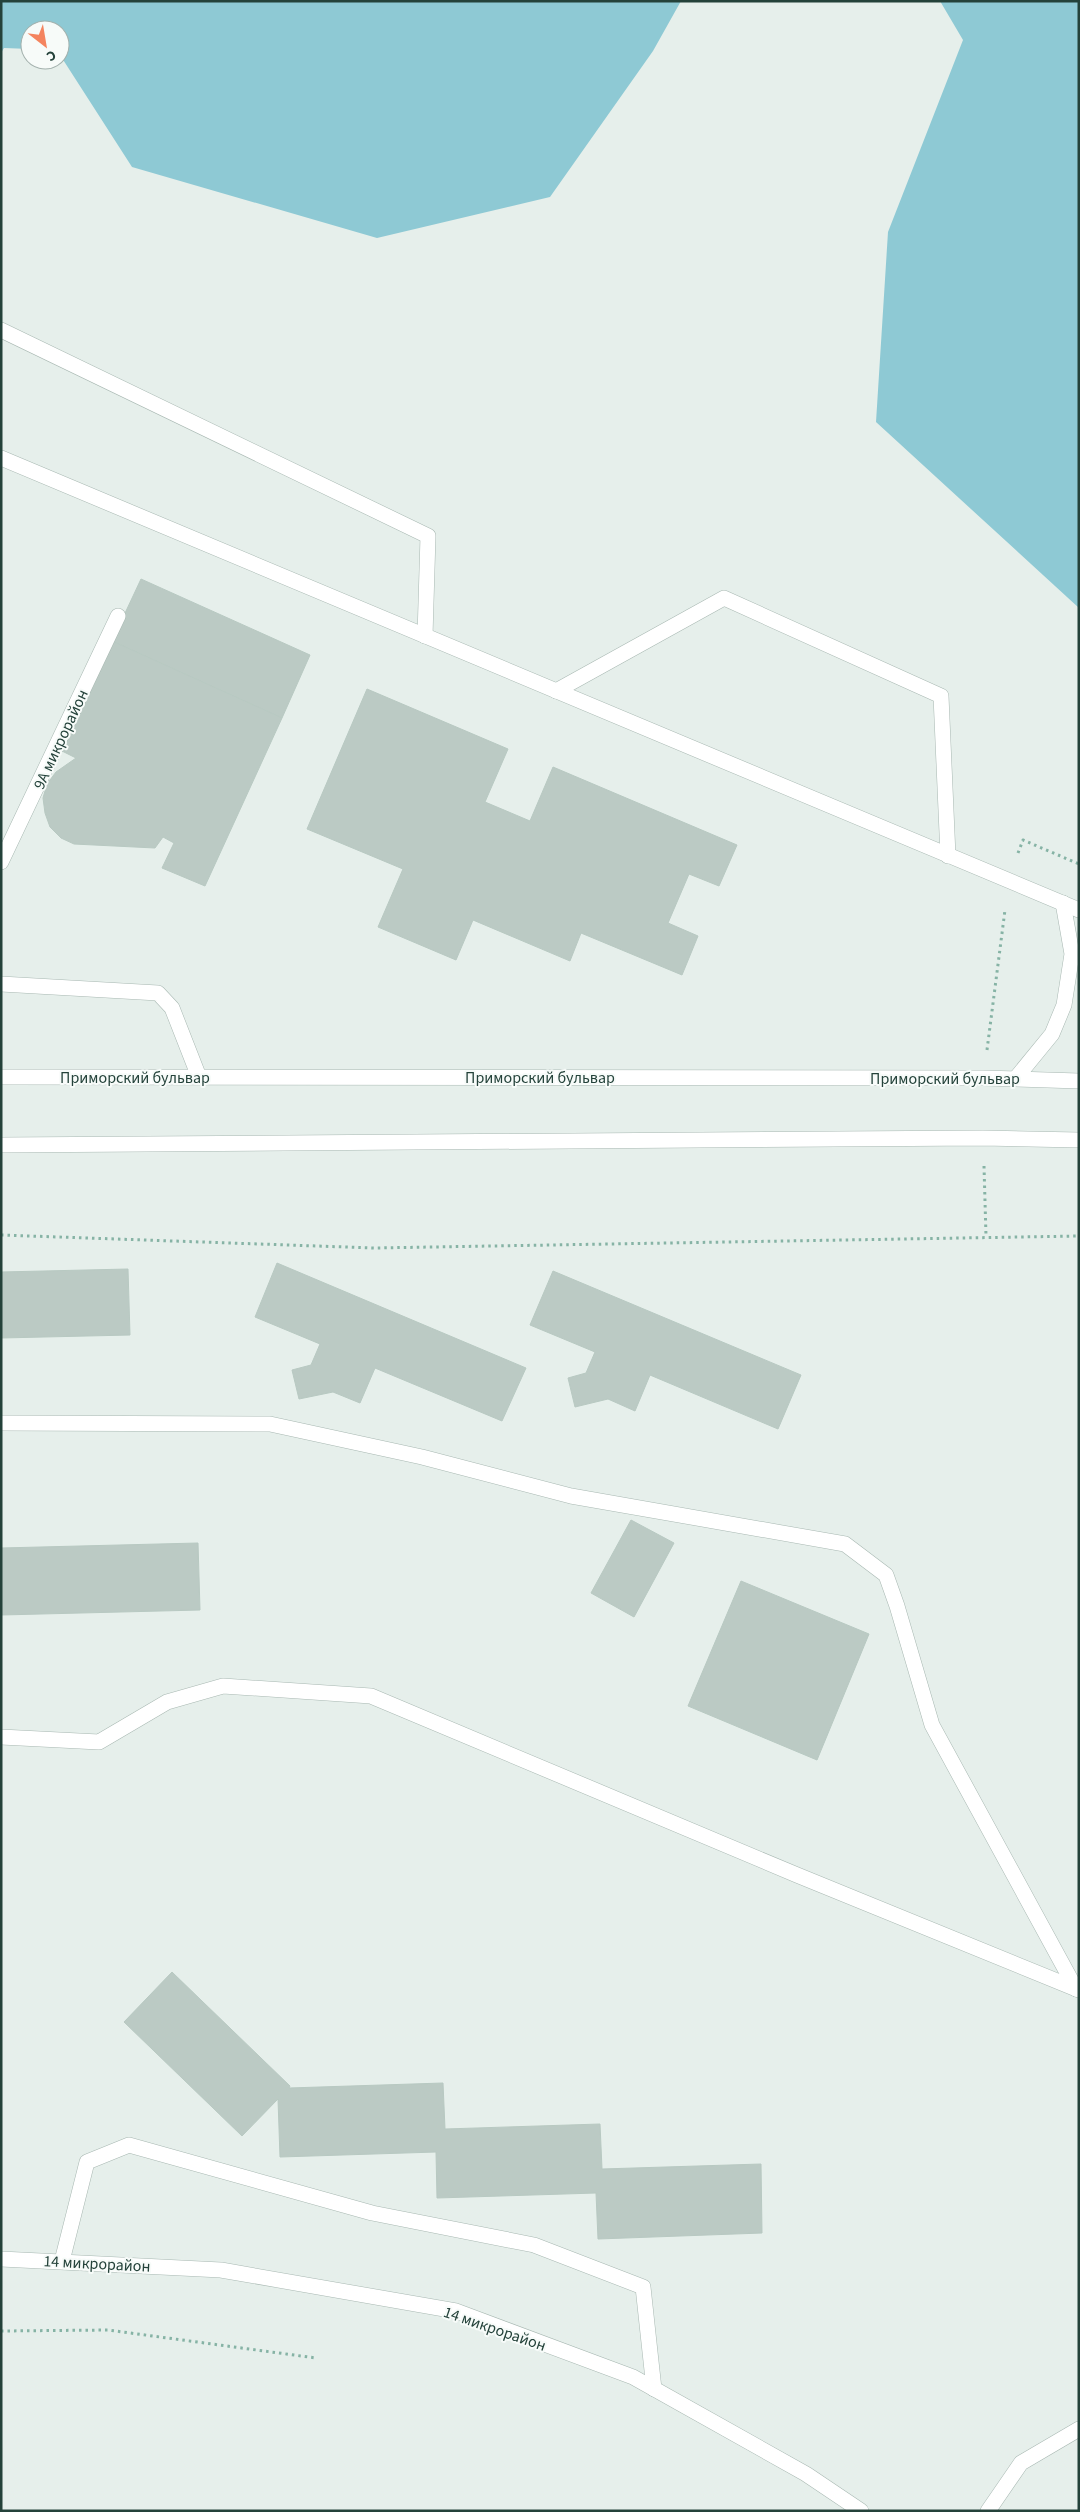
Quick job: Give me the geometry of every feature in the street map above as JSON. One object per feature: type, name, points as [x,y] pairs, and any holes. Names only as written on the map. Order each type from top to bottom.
[{"type":"street","points":[[1,330],[428,536],[425,636]]},
{"type":"street","points":[[1,458],[1079,910]]},
{"type":"street","points":[[556,691],[724,598],[941,696],[948,856]]},
{"type":"street","name":"9А микрорайон","points":[[1,862],[118,616]]},
{"type":"street","points":[[1016,1078],[1052,1034],[1064,1006],[1072,954],[1063,903]]},
{"type":"street","points":[[1,984],[158,993],[172,1008],[199,1077]]},
{"type":"street","name":"Приморский бульвар","points":[[1,1077],[1016,1078],[1079,1082]]},
{"type":"street","points":[[1,1144],[973,1138],[1079,1140]]},
{"type":"street","points":[[1,1423],[270,1424],[422,1457],[571,1496],[845,1544],[886,1575],[932,1725],[1078,1989]]},
{"type":"street","points":[[1,1737],[99,1742],[167,1702],[223,1686],[372,1696],[797,1875],[1078,1989]]},
{"type":"street","points":[[62,2261],[86,2162],[129,2145],[372,2212],[534,2245],[643,2287],[654,2389]]},
{"type":"street","name":"14 микрорайон","points":[[1,2259],[221,2270],[456,2311],[634,2377],[806,2474],[861,2511]]},
{"type":"street","points":[[988,2511],[1021,2462],[1079,2429]]},
{"type":"path","points":[[983,1078],[1009,881],[1023,840],[1079,864]]},
{"type":"path","points":[[1,1235],[374,1248],[1079,1236]]},
{"type":"path","points":[[1,2331],[108,2330],[316,2358]]},
{"type":"water","points":[[1,1],[681,1],[653,51],[550,197],[377,238],[132,167],[70,70],[70,20],[20,20],[20,49],[4,48],[1,53]]},
{"type":"water","points":[[940,1],[1079,1],[1079,608],[876,422],[888,232],[963,40]]},
{"type":"building","points":[[141,579],[310,655],[282,718],[112,641]]},
{"type":"building","points":[[112,641],[282,718],[205,886],[162,868],[174,843],[163,837],[155,848],[74,844],[61,838],[50,827],[45,813],[43,798],[47,784],[56,772],[76,758],[62,751]]},
{"type":"building","points":[[367,689],[508,749],[485,802],[530,821],[553,767],[737,845],[719,886],[689,874],[668,923],[698,936],[682,975],[581,933],[570,961],[473,920],[456,960],[378,927],[403,869],[307,829]]},
{"type":"building","points":[[277,1263],[526,1368],[502,1421],[375,1368],[360,1403],[333,1392],[299,1399],[292,1370],[311,1365],[320,1344],[255,1317]]},
{"type":"building","points":[[128,1269],[130,1335],[1,1338],[1,1272]]},
{"type":"building","points":[[553,1271],[801,1375],[778,1429],[650,1375],[635,1411],[608,1399],[575,1407],[568,1378],[586,1373],[595,1352],[530,1325]]},
{"type":"building","points":[[631,1520],[674,1543],[634,1617],[591,1593]]},
{"type":"building","points":[[198,1543],[200,1610],[1,1615],[1,1548]]},
{"type":"building","points":[[741,1581],[869,1634],[817,1760],[688,1706]]},
{"type":"building","points":[[172,1972],[290,2086],[289,2088],[443,2083],[445,2129],[600,2124],[602,2169],[761,2164],[762,2233],[598,2239],[596,2193],[437,2198],[436,2152],[280,2157],[278,2099],[242,2136],[124,2022]]}]
